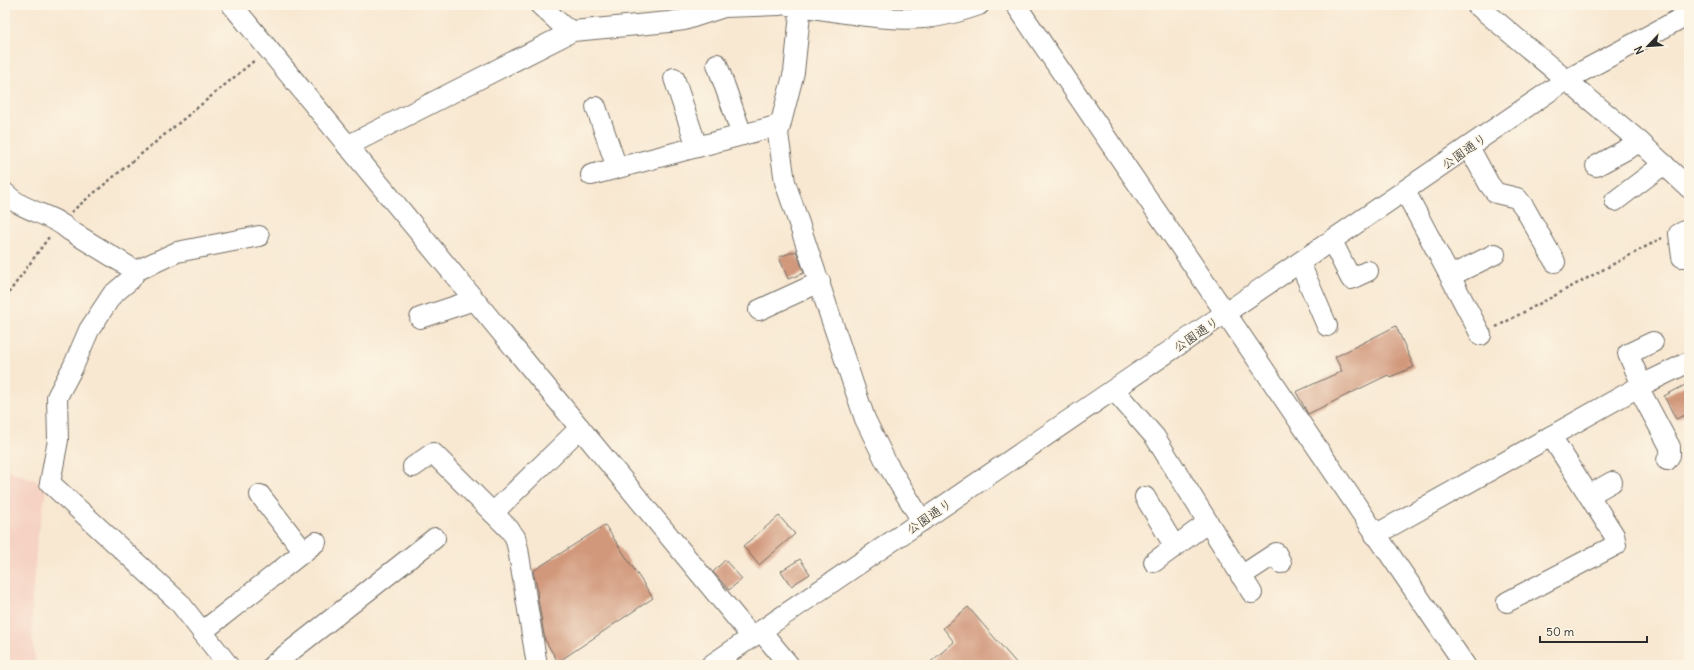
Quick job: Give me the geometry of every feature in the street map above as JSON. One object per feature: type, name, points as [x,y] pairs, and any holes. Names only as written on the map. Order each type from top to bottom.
[{"type":"street","points":[[232,5],[580,428],[756,634],[789,665]]},
{"type":"street","points":[[540,5],[564,27],[574,31]]},
{"type":"street","points":[[348,146],[574,31],[649,25],[688,11],[724,7],[780,5]]},
{"type":"street","points":[[922,521],[886,462],[865,419],[785,182],[778,134],[794,72],[796,6],[871,16],[922,18],[963,10],[979,5]]},
{"type":"street","points":[[1016,5],[1375,535],[1465,665]]},
{"type":"street","points":[[1477,5],[1640,142],[1689,188]]},
{"type":"street","name":"公園通り","points":[[711,665],[1566,80],[1689,14]]},
{"type":"street","points":[[717,64],[742,135]]},
{"type":"street","points":[[674,78],[697,147]]},
{"type":"street","points":[[596,107],[617,168]]},
{"type":"street","points":[[591,175],[780,125]]},
{"type":"street","points":[[1596,166],[1640,142]]},
{"type":"street","points":[[1470,147],[1489,184],[1496,192],[1517,198],[1524,206],[1555,262]]},
{"type":"street","points":[[1615,201],[1664,164]]},
{"type":"street","points":[[1405,191],[1481,335]]},
{"type":"street","points":[[5,193],[24,207],[60,221],[69,230],[136,271]]},
{"type":"street","points":[[1682,257],[1684,232]]},
{"type":"street","points":[[228,665],[178,602],[50,483],[58,440],[57,397],[100,313],[112,295],[131,280],[136,271],[177,252],[259,236]]},
{"type":"street","points":[[1332,241],[1350,279],[1368,271]]},
{"type":"street","points":[[1450,276],[1495,254]]},
{"type":"street","points":[[1300,263],[1327,326]]},
{"type":"street","points":[[760,310],[820,282]]},
{"type":"street","points":[[420,318],[474,300]]},
{"type":"street","points":[[1653,342],[1628,354],[1640,386],[1670,448],[1670,455],[1667,460]]},
{"type":"street","points":[[1375,535],[1640,386],[1689,362]]},
{"type":"street","points":[[1114,390],[1155,437],[1207,523],[1252,593]]},
{"type":"street","points":[[493,513],[580,428]]},
{"type":"street","points":[[1507,602],[1616,545],[1614,535],[1551,436]]},
{"type":"street","points":[[413,467],[433,453],[509,529],[515,537],[537,665]]},
{"type":"street","points":[[1589,495],[1612,482]]},
{"type":"street","points":[[202,632],[310,547],[260,495]]},
{"type":"street","points":[[1145,497],[1175,547]]},
{"type":"street","points":[[1154,562],[1207,523]]},
{"type":"street","points":[[273,665],[435,538]]},
{"type":"street","points":[[1241,576],[1276,553],[1281,563]]},
{"type":"path","points":[[5,298],[60,221],[268,49]]},
{"type":"path","points":[[1481,335],[1671,233],[1684,232]]},
{"type":"shaded area","points":[[5,469],[47,485],[37,541],[32,600],[33,643],[36,665],[5,665]]},
{"type":"building","points":[[796,251],[804,273],[788,279],[779,257]]},
{"type":"building","points":[[1396,326],[1414,367],[1390,377],[1388,375],[1308,414],[1296,392],[1342,371],[1335,357]]},
{"type":"building","points":[[1689,383],[1689,413],[1676,419],[1664,396]]},
{"type":"building","points":[[779,516],[795,534],[759,565],[743,546]]},
{"type":"building","points":[[605,525],[653,598],[558,662],[545,640],[538,592],[533,571]]},
{"type":"building","points":[[800,559],[810,574],[791,586],[781,571]]},
{"type":"building","points":[[725,560],[742,579],[729,590],[713,572]]},
{"type":"building","points":[[968,607],[1018,665],[927,665],[954,642],[943,628]]}]
